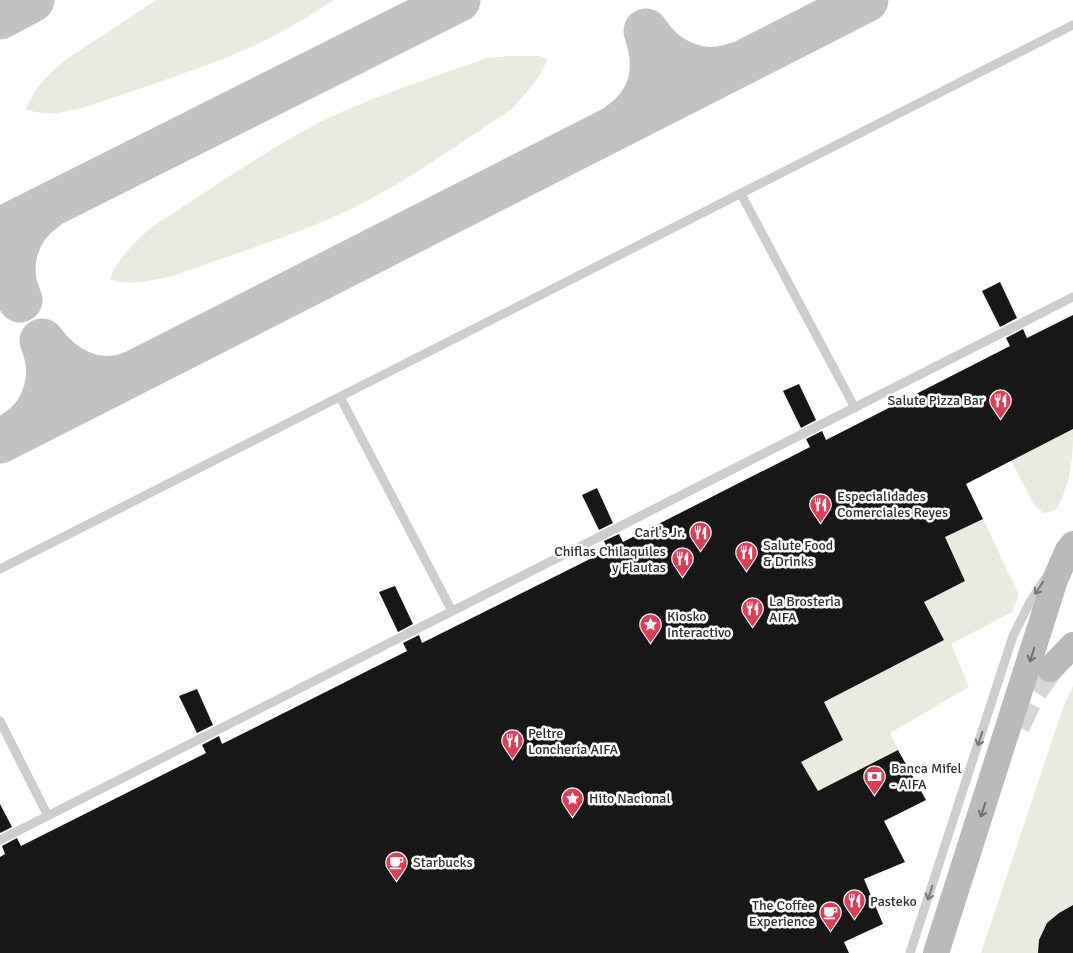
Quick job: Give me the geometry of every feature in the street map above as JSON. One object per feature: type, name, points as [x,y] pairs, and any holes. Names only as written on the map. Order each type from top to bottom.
[{"type":"main road","points":[[936,953],[1050,596],[1071,547]]},
{"type":"main road","points":[[1050,669],[1073,645]]},
{"type":"lane","points":[[0,569],[1073,25]]},
{"type":"lane","points":[[740,194],[855,408]]},
{"type":"lane","points":[[0,840],[1073,297]]},
{"type":"lane","points":[[340,397],[452,611]]},
{"type":"lane","points":[[910,953],[1013,636],[1030,602],[1045,579],[1071,547]]},
{"type":"lane","points":[[0,721],[48,816]]},
{"type":"shaded area","points":[[156,0],[334,0],[268,39],[180,75],[74,110],[58,113],[41,113],[26,109],[39,86],[68,58]]},
{"type":"shaded area","points":[[539,56],[547,59],[537,79],[512,109],[392,187],[351,209],[307,228],[173,276],[133,283],[110,279],[121,258],[149,229],[248,164],[309,128],[351,108],[396,90],[487,58]]},
{"type":"shaded area","points":[[1073,429],[1072,461],[1065,492],[1055,511],[1043,513],[1033,503],[1011,460]]},
{"type":"shaded area","points":[[983,519],[1019,595],[1012,612],[951,644],[969,687],[890,733],[898,750],[818,791],[801,762],[843,740],[824,702],[944,640],[924,602],[965,581],[945,537]]},
{"type":"shaded area","points":[[1073,686],[1073,905],[1057,914],[1048,924],[1038,953],[981,953],[1064,705]]},
{"type":"building","points":[[1000,282],[1017,318],[1000,327],[982,291]]},
{"type":"building","points":[[1073,315],[1073,429],[966,484],[983,519],[945,537],[965,581],[924,602],[944,640],[824,702],[843,740],[801,762],[818,791],[898,750],[926,800],[884,821],[905,862],[864,879],[883,924],[844,942],[849,953],[0,953],[0,857],[5,854],[2,846],[17,838],[21,846],[206,753],[202,745],[219,736],[222,744],[407,651],[403,643],[419,635],[422,643],[608,550],[604,541],[619,534],[623,542],[810,447],[806,439],[822,431],[826,440],[1010,346],[1006,338],[1023,329],[1027,338]]},
{"type":"building","points":[[799,384],[816,420],[801,428],[783,391]]},
{"type":"building","points":[[597,488],[613,523],[599,530],[582,495]]},
{"type":"building","points":[[395,586],[413,624],[398,632],[379,592]]},
{"type":"building","points":[[197,689],[213,725],[197,733],[179,696]]},
{"type":"building","points":[[0,804],[12,827],[0,833]]},
{"type":"building","points":[[1073,905],[1073,953],[1038,953],[1039,940],[1047,923]]},
{"type":"taxiway","points":[[0,17],[32,0]]},
{"type":"taxiway","points":[[0,230],[458,0]]},
{"type":"taxiway","points":[[0,441],[866,0]]},
{"type":"taxiway","points":[[620,124],[640,105],[650,82],[652,57],[646,31],[663,51],[684,64],[696,68],[709,69],[722,69],[735,65]]},
{"type":"taxiway","points":[[20,300],[13,274],[13,261],[16,249],[20,237],[27,226],[46,208]]},
{"type":"taxiway","points":[[16,432],[27,424],[35,414],[42,403],[46,391],[48,366],[42,341],[60,360],[70,368],[81,373],[105,378],[118,378],[131,374]]},
{"type":"tunnel","points":[[1017,726],[1032,695],[1050,669]]},
{"type":"place","name":"Salute Pizza Bar","points":[[1000,419]]},
{"type":"place","name":"Especialidades Comerciales Reyes","points":[[821,523]]},
{"type":"place","name":"Carl's Jr.","points":[[701,551]]},
{"type":"place","name":"Salute Food & Drinks","points":[[747,572]]},
{"type":"place","name":"Chiflas Chilaquiles y Flautas","points":[[682,578]]},
{"type":"place","name":"La Brosteria AIFA","points":[[753,628]]},
{"type":"place","name":"Kiosko Interactivo","points":[[651,643]]},
{"type":"place","name":"Peltre Lonchería AIFA","points":[[512,760]]},
{"type":"place","name":"Banca Mifel - AIFA","points":[[875,795]]},
{"type":"place","name":"Hito Nacional","points":[[573,817]]},
{"type":"place","name":"Starbucks","points":[[397,881]]},
{"type":"place","name":"Pasteko","points":[[854,920]]},
{"type":"place","name":"The Coffee Experience","points":[[831,932]]}]
